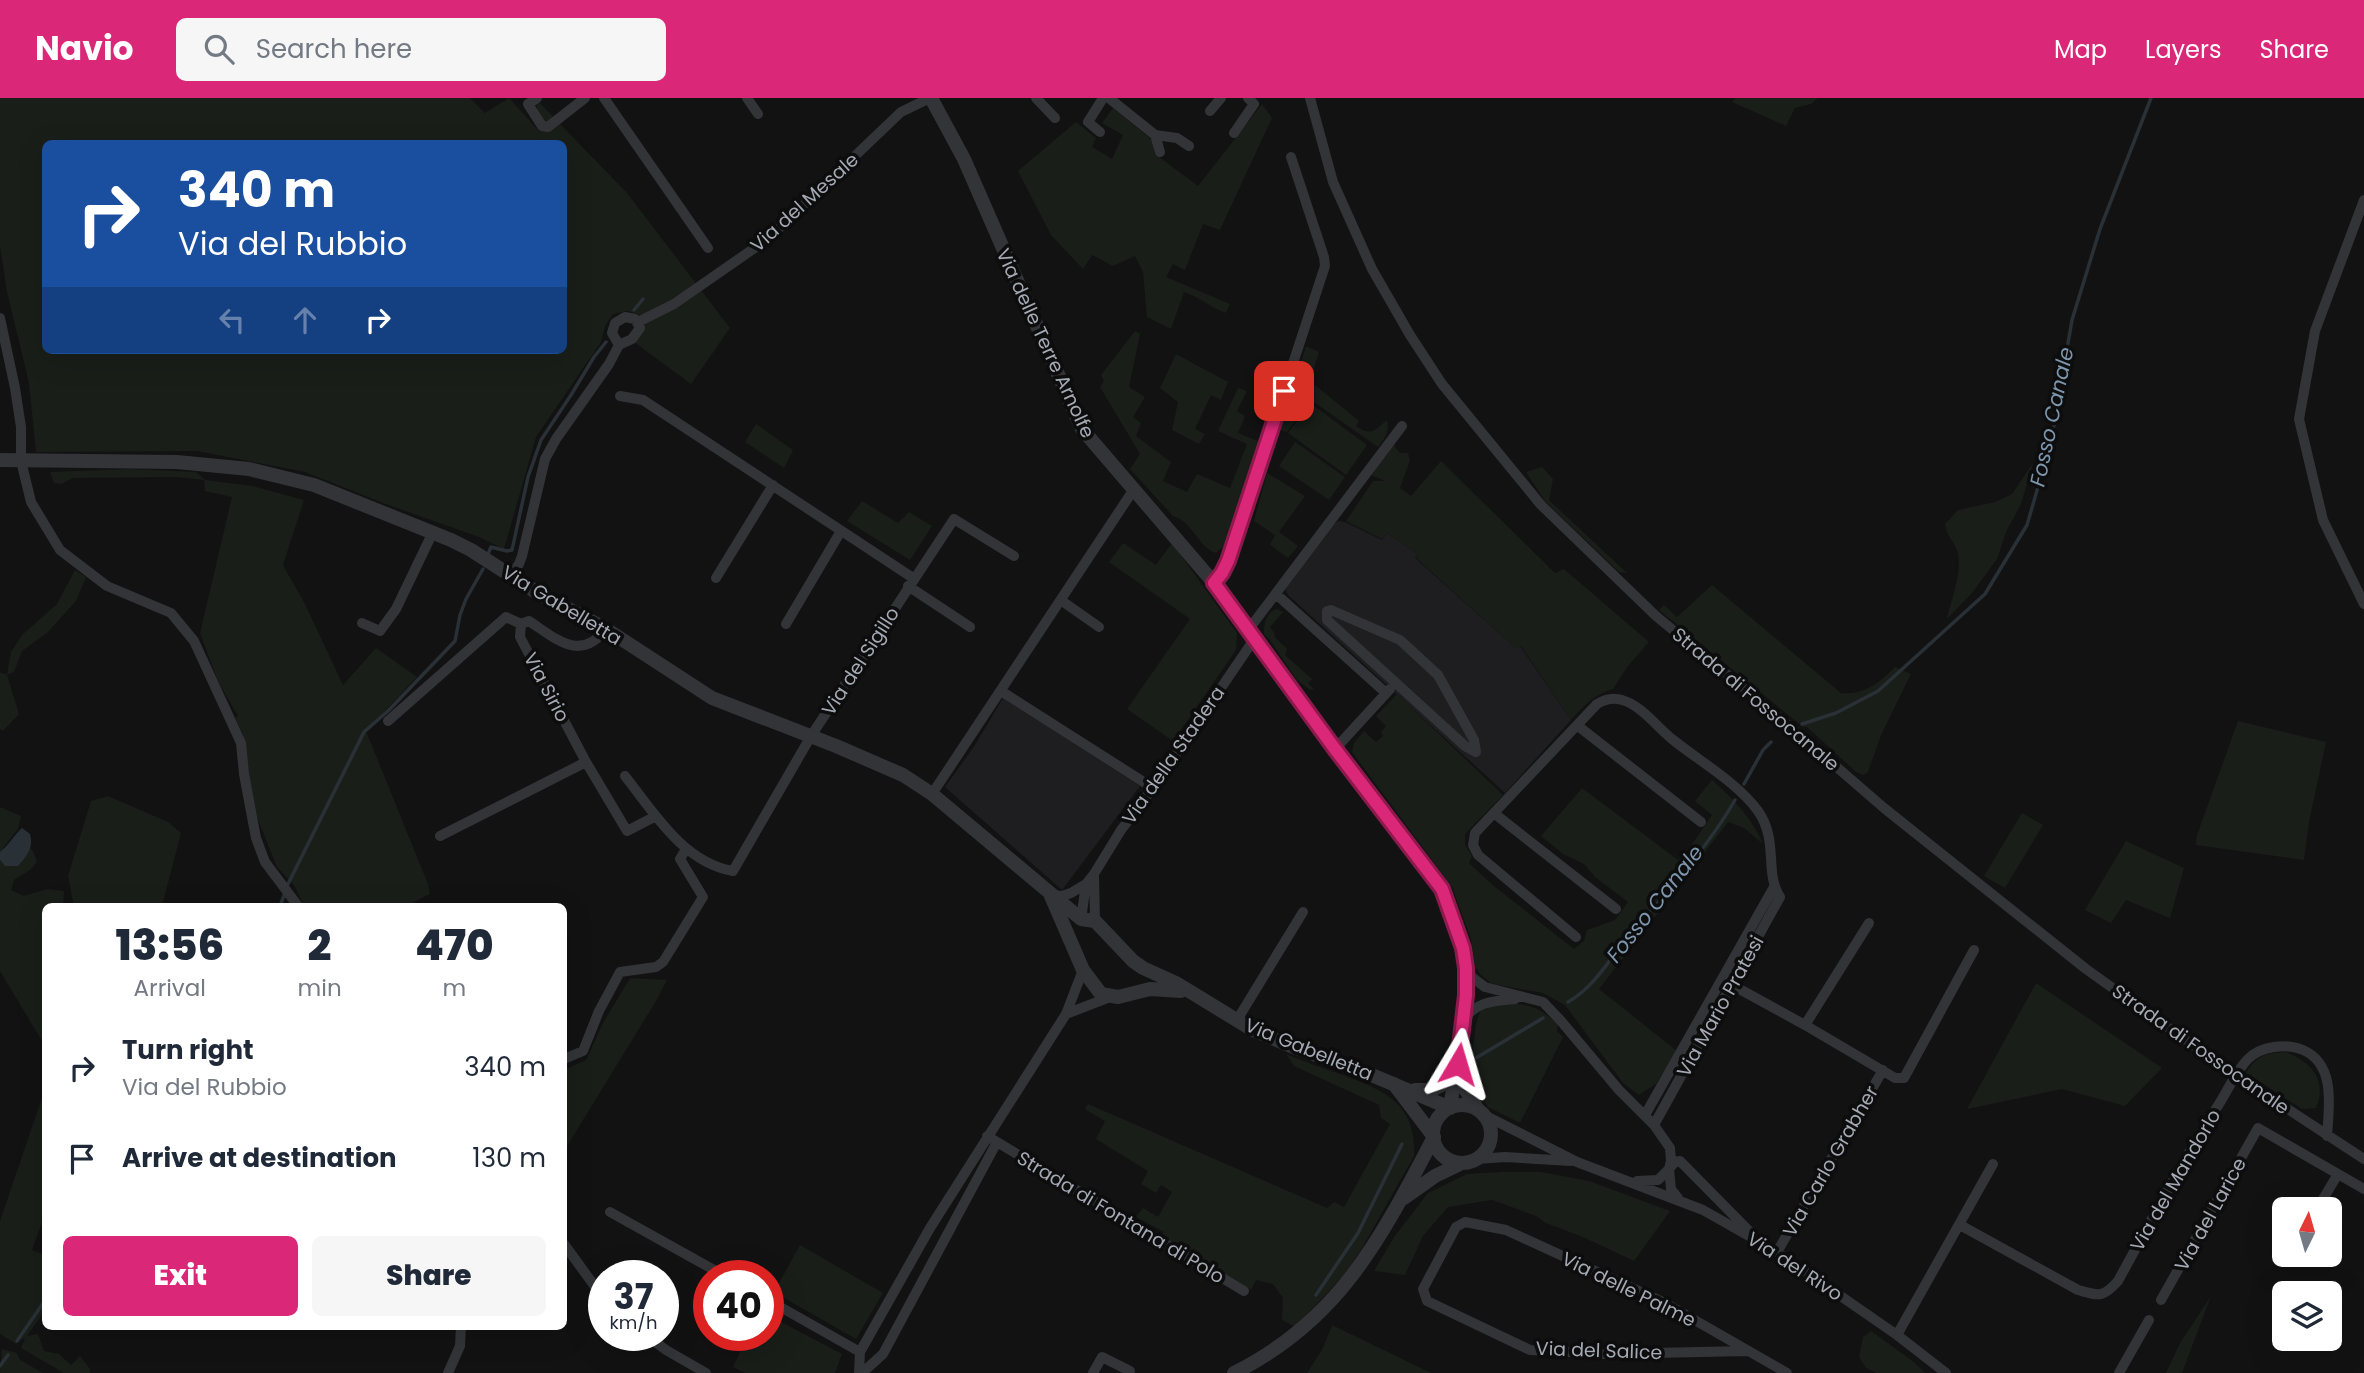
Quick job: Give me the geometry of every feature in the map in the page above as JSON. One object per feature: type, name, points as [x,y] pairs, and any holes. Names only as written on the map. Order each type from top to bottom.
[{"type":"street","points":[[530,100],[542,126],[548,127],[585,98]]},
{"type":"street","points":[[604,98],[708,248]]},
{"type":"street","points":[[747,98],[758,114]]},
{"type":"street","name":"Via del Mesale","points":[[619,345],[612,333],[615,323],[625,317],[638,322],[674,304],[769,238],[901,112],[930,98]]},
{"type":"street","name":"Via delle Terre Arnolfe","points":[[930,98],[964,159],[1090,442],[1214,583],[1335,749],[1442,889],[1463,948],[1466,968],[1463,1022],[1450,1108]]},
{"type":"street","points":[[1036,98],[1055,118]]},
{"type":"street","points":[[1100,132],[1088,122],[1103,98]]},
{"type":"street","points":[[1109,98],[1155,135],[1177,138],[1189,146]]},
{"type":"street","points":[[1210,111],[1221,98]]},
{"type":"street","points":[[1234,133],[1254,104],[1248,98]]},
{"type":"street","name":"Strada di Fossocanale","points":[[1310,98],[1333,182],[1372,269],[1409,335],[1469,420],[1541,505],[1656,616],[1787,723],[1884,807],[2086,969],[2222,1066],[2364,1159]]},
{"type":"street","points":[[1155,135],[1160,152]]},
{"type":"street","points":[[1214,583],[1228,561],[1325,266],[1292,157]]},
{"type":"street","points":[[2364,200],[2315,331],[2299,419],[2323,520],[2364,604]]},
{"type":"street","points":[[0,318],[15,388],[21,427],[21,461],[31,502],[60,550],[107,586],[171,613],[194,641],[241,743],[244,774],[257,838],[265,862],[296,903]]},
{"type":"street","name":"Via del Mesale","points":[[619,345],[625,344],[636,333],[638,322]]},
{"type":"street","name":"Via del Mesale","points":[[511,575],[522,555],[545,459],[619,345]]},
{"type":"street","name":"Via del Sigillo","points":[[620,396],[643,400],[773,485],[841,531],[970,627]]},
{"type":"street","points":[[1252,634],[1276,594],[1402,426]]},
{"type":"street","name":"Via Gabelletta","points":[[0,460],[177,462],[249,469],[314,485],[433,532],[471,550],[547,598],[606,629],[712,698],[903,775],[932,794],[1050,895],[1088,920],[1133,961],[1253,1030],[1393,1083],[1450,1108]]},
{"type":"street","points":[[716,578],[773,485]]},
{"type":"street","points":[[932,794],[1134,489]]},
{"type":"street","name":"Via del Sigillo","points":[[811,736],[954,519],[1014,556]]},
{"type":"street","points":[[786,624],[841,531]]},
{"type":"street","points":[[362,623],[380,631],[396,609],[433,532]]},
{"type":"street","points":[[1276,594],[1386,693]]},
{"type":"street","points":[[1062,601],[1099,627]]},
{"type":"street","points":[[1336,610],[1400,640],[1438,675],[1474,740],[1476,752],[1465,746],[1396,682],[1327,620],[1327,611],[1336,610]]},
{"type":"street","points":[[388,721],[506,617],[521,624]]},
{"type":"street","name":"Via Sirio","points":[[606,629],[587,644],[570,646],[529,621],[521,624],[520,637],[586,762],[627,831],[656,816]]},
{"type":"street","name":"Via della Stadera","points":[[1086,884],[1121,830],[1153,788],[1252,634]]},
{"type":"street","points":[[1335,749],[1396,682]]},
{"type":"street","points":[[1001,691],[1153,788]]},
{"type":"street","name":"Via Mario Pratesi","points":[[1576,937],[1478,855],[1473,845],[1475,833],[1568,733],[1578,726],[1597,704],[1613,698],[1631,704],[1672,740],[1731,784],[1758,811],[1771,838],[1774,887],[1780,897],[1645,1115]]},
{"type":"street","points":[[1578,726],[1701,822]]},
{"type":"street","points":[[625,776],[686,849],[707,863],[733,871],[811,736]]},
{"type":"street","points":[[440,836],[586,762]]},
{"type":"street","points":[[1495,814],[1616,909]]},
{"type":"street","points":[[567,1058],[583,1051],[599,1011],[620,972],[656,967],[663,962],[703,897],[680,859],[686,849]]},
{"type":"street","points":[[1068,935],[1070,929],[1088,920],[1093,907],[1094,874]]},
{"type":"street","points":[[1050,895],[1062,896],[1086,884],[1088,920]]},
{"type":"street","name":"Via Gabelletta","points":[[1050,895],[1083,970],[1101,994],[1110,997],[1166,988],[1189,992]]},
{"type":"street","points":[[1237,1020],[1303,912]]},
{"type":"street","points":[[1805,1025],[1869,923]]},
{"type":"street","name":"Via Carlo Grabher","points":[[1727,983],[1895,1078],[1904,1078],[1974,950]]},
{"type":"street","points":[[1126,994],[1136,976],[1133,961]]},
{"type":"street","points":[[1466,968],[1473,978],[1485,987],[1543,1002],[1619,1090],[1654,1125],[1670,1147],[1671,1189],[1680,1200]]},
{"type":"street","name":"Strada di Fontana di Polo","points":[[860,1373],[883,1354],[993,1139],[1066,1014],[1083,970]]},
{"type":"street","name":"Via Mario Pratesi","points":[[1654,1125],[1727,983]]},
{"type":"street","points":[[1066,1014],[1110,997]]},
{"type":"street","points":[[1463,1022],[1470,1011],[1483,1003],[1530,999]]},
{"type":"street","name":"Via del Mandorlo","points":[[1960,1225],[2078,1290],[2098,1296],[2108,1292],[2118,1281],[2199,1135],[2248,1058],[2271,1047],[2293,1047],[2318,1059],[2328,1079],[2327,1136]]},
{"type":"street","points":[[1410,1090],[1430,1090],[1444,1085],[1458,1064]]},
{"type":"street","name":"Via delle Terre Arnolfe","points":[[1458,1064],[1464,1087],[1481,1112]]},
{"type":"street","name":"Via Carlo Grabher","points":[[1777,1252],[1883,1070]]},
{"type":"street","name":"Via Gabelletta","points":[[1393,1083],[1434,1137]]},
{"type":"street","points":[[1234,1373],[1282,1346],[1333,1300],[1351,1279],[1400,1201],[1434,1137],[1437,1120],[1450,1108],[1464,1105],[1577,1162],[1631,1181],[1658,1180],[1675,1162],[1680,1161],[1760,1242]]},
{"type":"street","points":[[1400,1201],[1435,1176],[1485,1153],[1492,1133],[1481,1112]]},
{"type":"street","name":"Via Gabelletta","points":[[1417,1114],[1424,1137],[1423,1158]]},
{"type":"street","name":"Via del Larice","points":[[2161,1300],[2258,1128],[2338,1174]]},
{"type":"street","points":[[1434,1137],[1436,1147],[1452,1161],[1505,1157],[1577,1162]]},
{"type":"street","name":"Strada di Fontana di Polo","points":[[993,1139],[1244,1291]]},
{"type":"street","name":"Strada di Fontana di Polo","points":[[860,1373],[860,1352],[930,1228],[993,1139]]},
{"type":"street","points":[[1897,1335],[1993,1164]]},
{"type":"street","points":[[2324,1197],[2338,1174],[2364,1189]]},
{"type":"street","name":"Via del Rivo","points":[[1631,1181],[1703,1210],[1777,1252],[1897,1335],[1945,1373]]},
{"type":"street","points":[[610,1212],[696,1260]]},
{"type":"street","name":"Via del Salice","points":[[1465,1222],[1456,1227],[1423,1289],[1427,1301],[1530,1350],[1605,1354],[1748,1351]]},
{"type":"street","name":"Via delle Palme","points":[[1465,1222],[1506,1230],[1653,1297],[1787,1373]]},
{"type":"street","points":[[567,1248],[588,1277]]},
{"type":"street","points":[[784,1309],[860,1352]]},
{"type":"street","points":[[2119,1373],[2149,1320]]},
{"type":"street","points":[[448,1373],[460,1346],[461,1330]]},
{"type":"street","points":[[668,1351],[706,1373]]},
{"type":"street","points":[[1093,1373],[1102,1357],[1130,1371],[1128,1373]]},
{"type":"shaded area","points":[[0,98],[470,98],[485,113],[509,98],[540,132],[536,99],[627,193],[730,328],[691,384],[634,342],[645,326],[641,315],[627,311],[613,314],[605,326],[601,342],[536,437],[504,549],[479,537],[305,472],[197,451],[36,452],[29,383],[7,292],[0,246]]},
{"type":"shaded area","points":[[1735,98],[1818,98],[1811,104],[1795,108],[1786,126],[1732,102]]},
{"type":"shaded area","points":[[1262,104],[1272,118],[1220,230],[1203,224],[1185,270],[1173,264],[1166,277],[1230,304],[1226,313],[1184,292],[1171,329],[1147,317],[1143,272],[1135,256],[1113,266],[1092,255],[1083,269],[1051,235],[1018,171],[1076,122],[1096,138],[1092,147],[1112,159],[1123,135],[1102,123],[1113,108],[1152,140],[1155,154],[1198,186]]},
{"type":"shaded area","points":[[1135,331],[1140,334],[1129,387],[1145,397],[1133,417],[1141,423],[1136,436],[1171,462],[1163,481],[1187,492],[1197,474],[1230,488],[1247,444],[1218,431],[1238,388],[1247,391],[1237,411],[1245,416],[1238,433],[1260,442],[1225,545],[1216,553],[1204,545],[1185,523],[1173,516],[1130,469],[1140,454],[1100,387],[1104,381],[1101,375]]},
{"type":"shaded area","points":[[1306,346],[1319,352],[1310,381],[1359,421],[1356,426],[1369,432],[1387,420],[1385,438],[1378,447],[1311,400],[1287,432],[1280,430]]},
{"type":"shaded area","points":[[1176,354],[1228,382],[1221,400],[1211,395],[1195,429],[1205,434],[1199,444],[1172,430],[1178,402],[1160,388]]},
{"type":"shaded area","points":[[1310,403],[1367,445],[1346,475],[1288,433]]},
{"type":"shaded area","points":[[756,424],[793,450],[784,468],[745,442]]},
{"type":"shaded area","points":[[1295,442],[1345,477],[1329,500],[1279,466]]},
{"type":"shaded area","points":[[1393,444],[1400,453],[1408,453],[1410,460],[1400,488],[1411,496],[1441,461],[1555,573],[1564,569],[1649,642],[1613,689],[1590,701],[1571,720],[1521,646],[1517,649],[1416,558],[1418,554],[1387,533],[1382,539],[1346,521],[1373,481],[1385,481],[1371,475]]},
{"type":"shaded area","points":[[2033,463],[2021,504],[2006,532],[1997,559],[1972,593],[1947,619],[1959,562],[1957,550],[1945,524],[1958,510],[1995,502],[2012,494]]},
{"type":"shaded area","points":[[1542,467],[1553,479],[1549,500],[1627,573],[1619,572],[1545,501],[1526,472]]},
{"type":"shaded area","points":[[129,469],[196,472],[205,480],[252,486],[304,500],[283,565],[305,604],[343,685],[376,648],[417,677],[366,731],[430,894],[414,903],[303,903],[294,885],[277,867],[257,817],[243,734],[235,718],[238,716],[218,681],[200,633],[232,497],[205,491],[204,480],[176,477],[73,478],[61,484],[54,483],[50,472]]},
{"type":"shaded area","points":[[1267,473],[1305,496],[1279,532],[1298,546],[1288,558],[1270,545],[1275,535],[1254,521]]},
{"type":"shaded area","points":[[862,501],[898,523],[909,512],[932,526],[910,560],[847,521]]},
{"type":"shaded area","points":[[1338,521],[1382,540],[1387,533],[1418,554],[1415,558],[1517,649],[1520,646],[1571,720],[1505,793],[1288,595],[1285,589],[1330,527]]},
{"type":"shaded area","points":[[1123,543],[1156,565],[1172,543],[1237,633],[1236,650],[1173,741],[1127,709],[1190,619],[1109,562]]},
{"type":"shaded area","points":[[75,570],[86,577],[76,601],[47,633],[22,651],[14,672],[7,675],[11,652],[22,635],[57,604]]},
{"type":"shaded area","points":[[1712,585],[1841,693],[1857,692],[1871,687],[1895,667],[1911,674],[1881,735],[1868,772],[1863,775],[1856,772],[1807,727],[1803,727],[1659,610],[1664,605],[1677,617]]},
{"type":"shaded area","points":[[1277,609],[1283,612],[1270,627],[1274,636],[1287,649],[1285,655],[1312,679],[1308,683],[1314,689],[1310,690],[1297,680],[1264,634],[1268,616]]},
{"type":"shaded area","points":[[0,672],[7,675],[19,714],[3,731],[0,729]]},
{"type":"shaded area","points":[[1397,694],[1503,795],[1465,834],[1465,845],[1472,856],[1469,863],[1574,949],[1584,941],[1587,930],[1615,920],[1628,902],[1595,877],[1584,864],[1563,854],[1541,836],[1582,788],[1678,860],[1712,815],[1695,801],[1712,780],[1735,802],[1753,825],[1763,844],[1744,828],[1728,822],[1599,989],[1677,1051],[1656,1084],[1639,1095],[1623,1083],[1565,1005],[1543,993],[1491,983],[1475,966],[1471,939],[1452,887],[1352,752],[1354,743],[1364,731],[1376,742],[1383,736],[1381,732],[1386,726],[1376,716]]},
{"type":"shaded area","points":[[1003,698],[1140,786],[1062,890],[945,787],[975,745]]},
{"type":"shaded area","points":[[2238,721],[2326,742],[2304,860],[2196,845],[2197,835]]},
{"type":"shaded area","points":[[108,796],[168,822],[181,833],[163,903],[73,902],[68,876],[91,801]]},
{"type":"shaded area","points":[[0,807],[21,816],[18,829],[3,848],[9,862],[23,848],[32,849],[37,862],[14,880],[11,890],[24,896],[47,889],[64,891],[63,903],[42,903],[42,1041],[0,971]]},
{"type":"shaded area","points":[[2022,813],[2043,825],[2005,888],[1984,876]]},
{"type":"shaded area","points":[[22,828],[30,834],[29,851],[18,866],[5,866],[0,860],[0,852]]},
{"type":"shaded area","points":[[2126,841],[2184,868],[2170,918],[2126,900],[2111,923],[2085,910]]},
{"type":"shaded area","points":[[630,978],[667,980],[567,1146],[567,1069],[586,1060],[603,1023]]},
{"type":"shaded area","points":[[2036,983],[2162,1068],[2125,1106],[2062,1089],[1967,1109]]},
{"type":"shaded area","points":[[1507,1003],[1529,1006],[1546,1014],[1558,1025],[1557,1031],[1563,1037],[1520,1123],[1488,1107],[1473,1084],[1475,1075],[1468,1062],[1481,1010]]},
{"type":"shaded area","points":[[2286,1052],[2303,1061],[2315,1073],[2320,1089],[2316,1108],[2302,1109],[2246,1073],[2254,1062],[2263,1056]]},
{"type":"shaded area","points":[[1286,1054],[1368,1085],[1393,1100],[1403,1110],[1409,1122],[1414,1156],[1344,1275],[1295,1327],[1282,1320],[1283,1298],[1273,1284],[1256,1280],[1251,1290],[1161,1235],[1164,1232],[1136,1217],[1143,1208],[1158,1217],[1172,1192],[1161,1185],[1156,1193],[1141,1184],[1148,1171],[1096,1139],[1105,1121],[1085,1109],[1088,1104],[1327,1208],[1334,1202],[1344,1207],[1390,1124],[1381,1118],[1379,1105],[1294,1066]]},
{"type":"shaded area","points":[[42,1098],[42,1222],[32,1250],[42,1254],[42,1315],[27,1336],[38,1334],[44,1351],[59,1354],[71,1365],[80,1356],[90,1373],[64,1373],[21,1348],[25,1338],[16,1344],[0,1334],[0,1221]]},
{"type":"shaded area","points":[[1541,1172],[1589,1181],[1670,1211],[1634,1261],[1546,1223],[1536,1216],[1492,1200],[1448,1207],[1423,1236],[1405,1275],[1374,1271],[1394,1237],[1428,1193],[1467,1174]]},
{"type":"shaded area","points":[[800,1245],[883,1293],[856,1339],[784,1298],[784,1274]]},
{"type":"shaded area","points":[[2211,1296],[2182,1373],[2166,1373],[2180,1343]]},
{"type":"shaded area","points":[[784,1323],[842,1354],[835,1373],[745,1373],[733,1367],[740,1351],[784,1351]]},
{"type":"shaded area","points":[[1332,1325],[1431,1373],[1307,1373],[1323,1348]]},
{"type":"shaded area","points":[[1871,1331],[1925,1373],[1877,1373],[1866,1368],[1859,1357],[1863,1337]]},
{"type":"shaded area","points":[[2,1349],[17,1353],[20,1360],[43,1373],[0,1373]]},
{"type":"waterway","name":"Fosso Canale","points":[[1802,724],[1836,713],[1878,691],[1985,594],[2027,525],[2051,442],[2072,320],[2100,229],[2151,98]]},
{"type":"waterway","points":[[634,310],[643,299]]},
{"type":"waterway","points":[[488,554],[491,547],[512,550],[528,477],[541,440],[606,342]]},
{"type":"waterway","points":[[287,886],[364,732],[389,710],[455,641],[466,599],[483,569]]},
{"type":"waterway","name":"Fosso Canale","points":[[1744,784],[1763,750],[1771,742]]},
{"type":"waterway","name":"Fosso Canale","points":[[1568,1002],[1597,977],[1636,926],[1662,899],[1735,800]]},
{"type":"waterway","points":[[281,903],[285,893]]},
{"type":"waterway","name":"Fosso Canale","points":[[1476,1058],[1543,1018]]},
{"type":"waterway","name":"Fosso Canale","points":[[1316,1295],[1358,1233],[1402,1144]]},
{"type":"waterway","points":[[17,1341],[42,1305]]},
{"type":"waterway","points":[[0,1366],[8,1355]]},
{"type":"route","points":[[1284,391],[1228,561],[1214,583],[1335,749],[1442,889],[1463,948],[1466,968],[1466,995],[1458,1064]]}]
